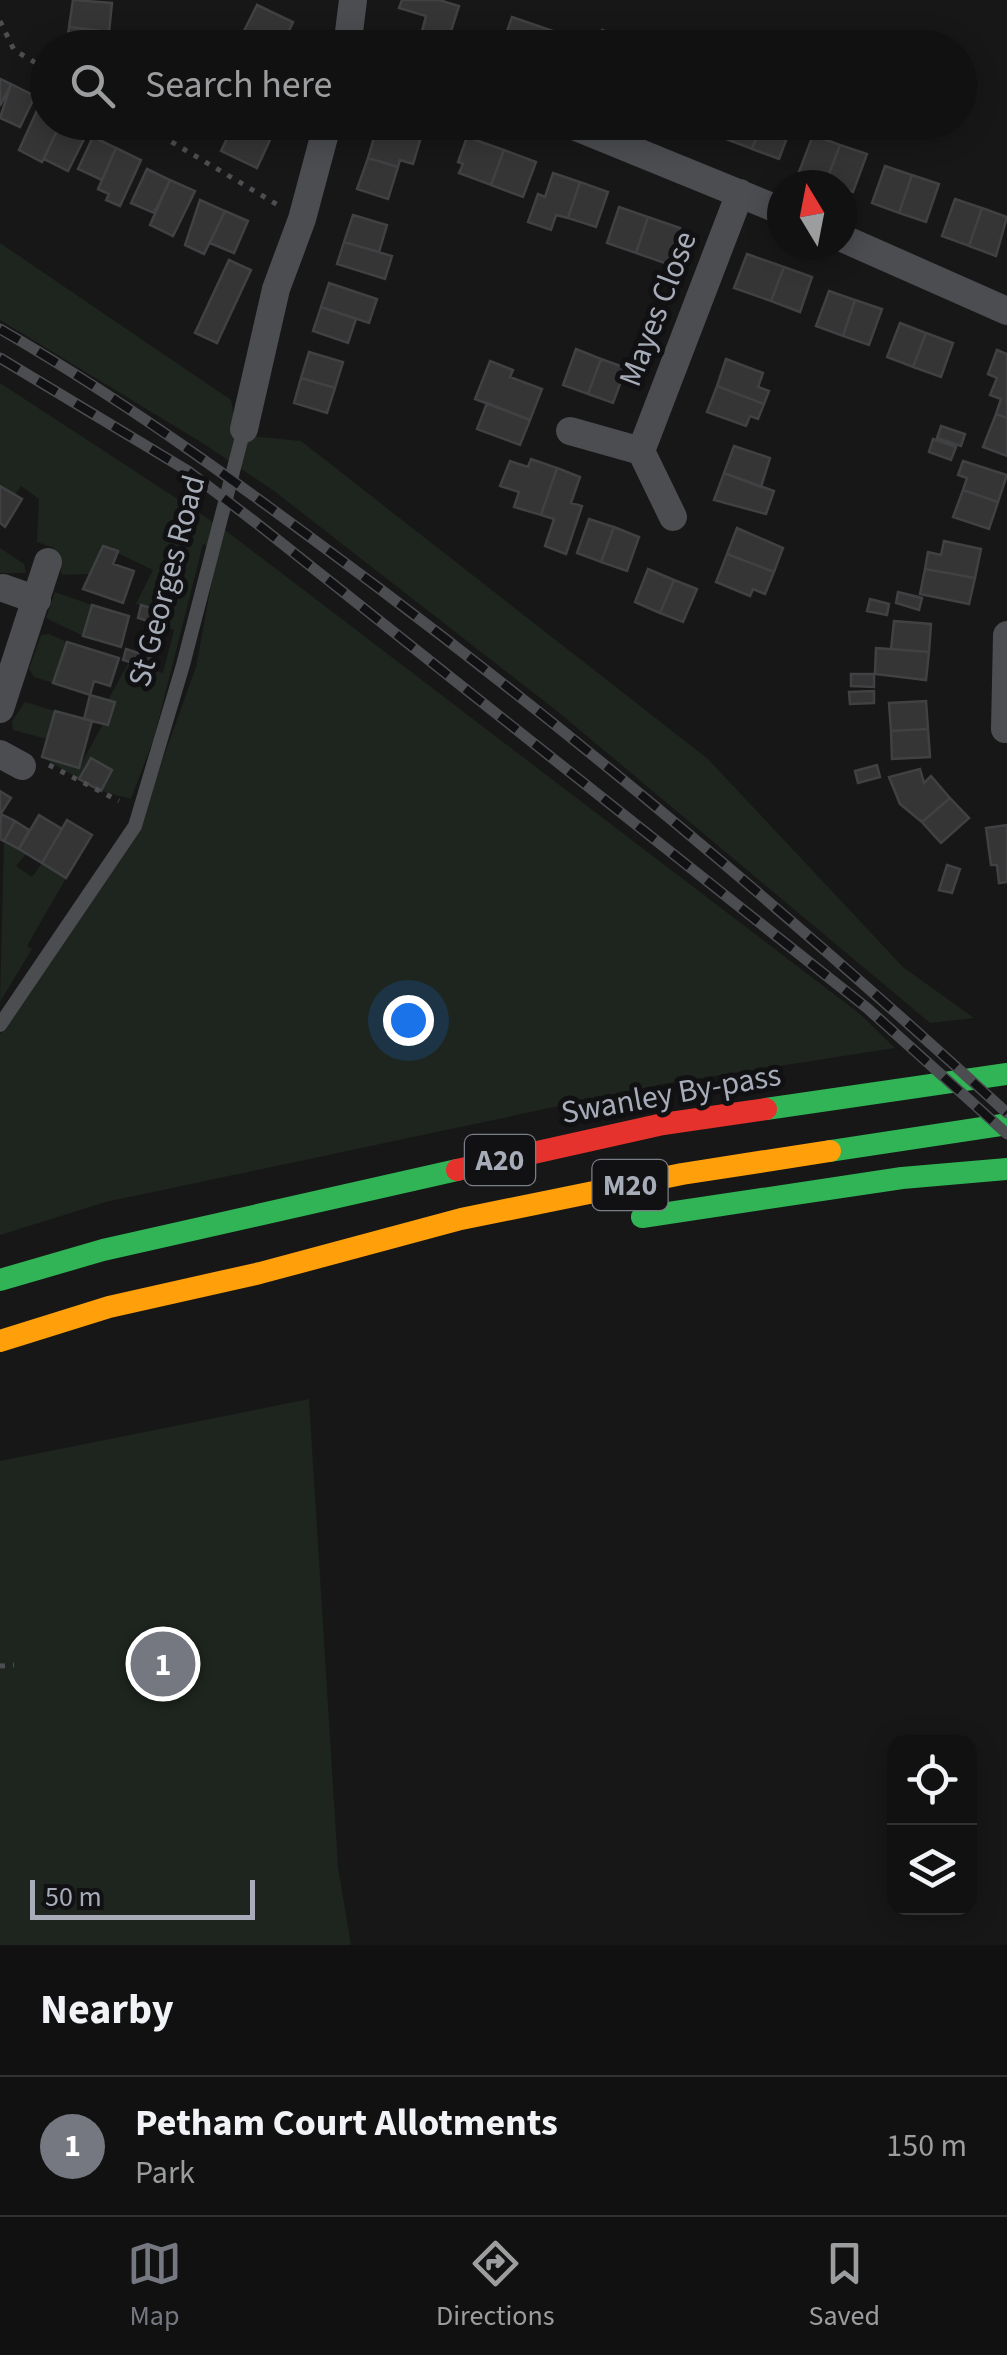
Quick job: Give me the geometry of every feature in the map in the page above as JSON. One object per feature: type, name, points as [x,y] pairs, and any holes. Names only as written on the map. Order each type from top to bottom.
[{"type":"highway","name":"Swanley By-pass","points":[[0,1280],[103,1250],[663,1124],[1007,1074]]},
{"type":"highway","name":"M20","points":[[260,1274],[462,1220],[682,1174],[1007,1124]]},
{"type":"highway","points":[[610,1222],[902,1178],[1007,1168]]},
{"type":"highway","points":[[0,1341],[109,1307],[260,1274],[454,1245]]},
{"type":"street","points":[[349,30],[353,0]]},
{"type":"street","name":"St Georges Road","points":[[244,430],[276,289],[302,219],[323,140]]},
{"type":"street","points":[[609,140],[767,205]]},
{"type":"street","name":"Mayes Close","points":[[642,451],[740,193]]},
{"type":"street","points":[[857,245],[1007,311]]},
{"type":"street","points":[[570,432],[642,451],[673,517]]},
{"type":"street","points":[[0,709],[48,562]]},
{"type":"street","points":[[3,588],[37,600]]},
{"type":"street","points":[[1005,729],[1007,635]]},
{"type":"lane","name":"St Georges Road","points":[[0,1024],[135,826],[244,430]]},
{"type":"path","points":[[0,21],[14,50],[30,59]]},
{"type":"path","points":[[168,140],[302,219]]},
{"type":"path","points":[[11,760],[30,755],[105,796],[141,809]]},
{"type":"path","points":[[0,1666],[14,1665]]},
{"type":"shaded area","points":[[0,243],[231,400],[237,435],[301,441],[708,759],[903,967],[974,1018],[930,1023],[557,711],[274,491],[0,320]]},
{"type":"shaded area","points":[[0,383],[225,530],[860,1014],[895,1048],[663,1084],[106,1202],[0,1235],[0,1034],[138,828],[196,667],[217,553],[203,544],[154,738],[131,799],[101,791],[112,770],[92,758],[79,779],[42,757],[79,768],[103,724],[109,725],[115,702],[108,700],[129,662],[163,673],[174,630],[157,624],[160,611],[136,604],[153,570],[103,546],[89,574],[62,575],[54,548],[37,542],[39,499],[21,486],[15,495],[0,486]]},
{"type":"shaded area","points":[[0,548],[24,564],[26,573],[0,573]]},
{"type":"shaded area","points":[[55,592],[92,605],[83,636],[46,618]]},
{"type":"shaded area","points":[[49,634],[67,642],[53,683],[34,677],[29,669],[41,635]]},
{"type":"shaded area","points":[[25,702],[55,711],[47,739],[13,730],[12,721]]},
{"type":"shaded area","points":[[4,841],[26,854],[16,866],[32,877],[42,863],[66,878],[27,946],[32,949],[0,1002]]},
{"type":"shaded area","points":[[309,1399],[338,1867],[351,1945],[0,1945],[0,1461]]},
{"type":"building","points":[[73,0],[112,3],[109,30],[69,27]]},
{"type":"building","points":[[402,0],[439,0],[459,6],[451,30],[422,30],[426,16],[399,8]]},
{"type":"building","points":[[257,5],[293,22],[289,30],[244,30]]},
{"type":"building","points":[[512,17],[550,30],[507,30]]},
{"type":"building","points":[[0,79],[11,84],[0,106]]},
{"type":"building","points":[[11,84],[30,94],[30,106],[20,127],[0,118]]},
{"type":"building","points":[[30,126],[30,140],[52,140],[42,162],[19,150]]},
{"type":"building","points":[[53,140],[84,140],[68,171],[44,159]]},
{"type":"building","points":[[92,140],[116,148],[102,180],[78,169]]},
{"type":"building","points":[[226,140],[270,140],[257,168],[221,151]]},
{"type":"building","points":[[373,140],[420,140],[413,164],[400,160],[398,167],[368,158]]},
{"type":"building","points":[[466,140],[504,150],[491,185],[459,173],[463,164],[458,162]]},
{"type":"building","points":[[729,140],[755,140],[752,149]]},
{"type":"building","points":[[755,140],[786,140],[779,159],[752,149]]},
{"type":"building","points":[[811,140],[840,145],[831,170],[800,170]]},
{"type":"building","points":[[840,145],[867,154],[857,181],[857,170],[831,170]]},
{"type":"building","points":[[116,148],[141,160],[120,206],[106,200],[109,194],[98,189]]},
{"type":"building","points":[[504,150],[536,162],[523,197],[491,185]]},
{"type":"building","points":[[368,158],[398,167],[388,199],[357,189]]},
{"type":"building","points":[[885,166],[912,175],[899,213],[872,203]]},
{"type":"building","points":[[147,169],[170,180],[154,213],[131,203]]},
{"type":"building","points":[[553,173],[580,182],[568,218],[556,215],[551,230],[528,222],[538,194],[545,197]]},
{"type":"building","points":[[912,175],[939,184],[926,222],[899,213]]},
{"type":"building","points":[[170,180],[195,191],[173,236],[150,225]]},
{"type":"building","points":[[580,182],[608,192],[596,227],[568,218]]},
{"type":"building","points":[[955,199],[982,208],[969,246],[942,236]]},
{"type":"building","points":[[200,200],[225,211],[204,254],[185,245]]},
{"type":"building","points":[[619,207],[648,217],[636,253],[607,243]]},
{"type":"building","points":[[982,208],[1007,217],[996,256],[969,246]]},
{"type":"building","points":[[225,211],[248,221],[234,253],[210,243]]},
{"type":"building","points":[[353,215],[387,225],[379,252],[344,242]]},
{"type":"building","points":[[648,217],[680,228],[675,244],[683,247],[676,267],[636,253]]},
{"type":"building","points":[[344,242],[392,256],[385,279],[337,264]]},
{"type":"building","points":[[747,254],[784,267],[771,301],[734,288]]},
{"type":"building","points":[[229,260],[251,270],[217,343],[195,333]]},
{"type":"building","points":[[784,267],[812,277],[800,312],[771,301]]},
{"type":"building","points":[[329,283],[377,299],[369,323],[321,307]]},
{"type":"building","points":[[829,291],[855,300],[843,336],[816,326]]},
{"type":"building","points":[[855,300],[882,309],[869,345],[843,336]]},
{"type":"building","points":[[321,307],[356,319],[348,343],[313,331]]},
{"type":"building","points":[[900,323],[926,333],[913,367],[887,357]]},
{"type":"building","points":[[926,333],[953,343],[941,377],[913,367]]},
{"type":"building","points":[[576,349],[601,359],[588,394],[563,385]]},
{"type":"building","points":[[997,350],[1007,354],[1007,418],[996,414],[1001,399],[990,395],[997,378],[988,374]]},
{"type":"building","points":[[309,352],[343,362],[335,388],[301,378]]},
{"type":"building","points":[[601,359],[626,368],[613,403],[588,394]]},
{"type":"building","points":[[726,359],[763,373],[758,387],[769,391],[764,404],[717,386]]},
{"type":"building","points":[[490,361],[513,370],[510,377],[542,389],[530,420],[475,399]]},
{"type":"building","points":[[301,378],[335,388],[327,413],[294,403]]},
{"type":"building","points":[[717,386],[764,404],[758,419],[750,416],[746,426],[707,412]]},
{"type":"building","points":[[487,403],[530,420],[520,445],[477,429]]},
{"type":"building","points":[[996,414],[1007,418],[1007,456],[983,447]]},
{"type":"building","points":[[941,426],[965,434],[961,446],[937,438]]},
{"type":"building","points":[[933,439],[956,447],[951,460],[929,452]]},
{"type":"building","points":[[734,446],[770,458],[761,487],[724,473]]},
{"type":"building","points":[[531,459],[557,468],[541,515],[514,507],[519,492],[500,486],[510,461],[528,467]]},
{"type":"building","points":[[963,461],[1007,475],[998,502],[963,490],[967,478],[958,475]]},
{"type":"building","points":[[557,468],[580,477],[571,503],[582,506],[566,554],[545,546],[554,519],[541,515]]},
{"type":"building","points":[[724,473],[774,491],[766,514],[714,500]]},
{"type":"building","points":[[0,486],[22,499],[5,527],[0,523]]},
{"type":"building","points":[[963,490],[998,502],[989,529],[953,517]]},
{"type":"building","points":[[589,519],[614,527],[601,562],[577,553]]},
{"type":"building","points":[[614,527],[639,537],[627,571],[601,562]]},
{"type":"building","points":[[737,528],[783,548],[774,572],[727,554]]},
{"type":"building","points":[[944,541],[981,549],[975,578],[925,569],[928,552],[941,555]]},
{"type":"building","points":[[103,546],[118,551],[113,564],[134,571],[123,603],[83,589]]},
{"type":"building","points":[[727,554],[774,572],[765,594],[753,589],[750,596],[716,582]]},
{"type":"building","points":[[648,569],[674,580],[660,613],[635,602]]},
{"type":"building","points":[[925,569],[975,578],[969,604],[920,594]]},
{"type":"building","points":[[674,580],[697,589],[683,622],[660,613]]},
{"type":"building","points":[[898,592],[922,598],[919,610],[896,603]]},
{"type":"building","points":[[870,599],[889,604],[887,615],[867,611]]},
{"type":"building","points":[[92,605],[129,616],[121,647],[83,636]]},
{"type":"building","points":[[141,605],[161,611],[157,624],[138,618]]},
{"type":"building","points":[[894,621],[931,624],[929,652],[891,649]]},
{"type":"building","points":[[67,642],[119,658],[110,686],[94,681],[90,695],[53,683]]},
{"type":"building","points":[[876,648],[929,652],[926,680],[875,674]]},
{"type":"building","points":[[126,649],[151,657],[148,668],[123,660]]},
{"type":"building","points":[[851,674],[874,674],[874,687],[851,686]]},
{"type":"building","points":[[874,691],[874,703],[850,704],[849,692]]},
{"type":"building","points":[[90,695],[115,702],[108,725],[84,719]]},
{"type":"building","points":[[926,701],[928,729],[891,731],[889,703]]},
{"type":"building","points":[[55,711],[92,721],[79,768],[42,757]]},
{"type":"building","points":[[928,729],[930,757],[892,759],[891,731]]},
{"type":"building","points":[[91,758],[112,770],[101,791],[79,779]]},
{"type":"building","points":[[877,765],[880,777],[858,783],[855,771]]},
{"type":"building","points":[[920,769],[924,783],[931,776],[950,798],[922,822],[900,804],[889,777]]},
{"type":"building","points":[[0,791],[11,798],[0,815]]},
{"type":"building","points":[[950,798],[969,818],[941,843],[922,822]]},
{"type":"building","points":[[1,814],[15,821],[4,841],[0,839]]},
{"type":"building","points":[[39,815],[62,829],[42,863],[19,849]]},
{"type":"building","points":[[67,820],[92,835],[66,878],[42,863]]},
{"type":"building","points":[[15,821],[29,830],[19,849],[4,841]]},
{"type":"building","points":[[1007,825],[1007,882],[999,883],[997,865],[991,865],[986,828]]},
{"type":"building","points":[[947,865],[960,869],[952,893],[939,890]]},
{"type":"railway","points":[[0,329],[194,453],[542,714],[700,844],[1007,1113]]},
{"type":"railway","points":[[0,358],[188,471],[255,522],[867,1008],[1007,1134]]},
{"type":"traffic: fast","points":[[766,1109],[1007,1074]]},
{"type":"traffic: fast","points":[[830,1151],[1007,1124]]},
{"type":"traffic: fast","points":[[642,1217],[902,1178],[1007,1169]]},
{"type":"traffic: fast","points":[[0,1280],[103,1250],[457,1170]]},
{"type":"traffic: slow","points":[[0,1341],[109,1307],[260,1273],[461,1219],[682,1174],[830,1151]]},
{"type":"traffic: jam","points":[[457,1170],[663,1124],[766,1109]]},
{"type":"place","name":"Petham Court Allotments","points":[[163,1664]]}]
